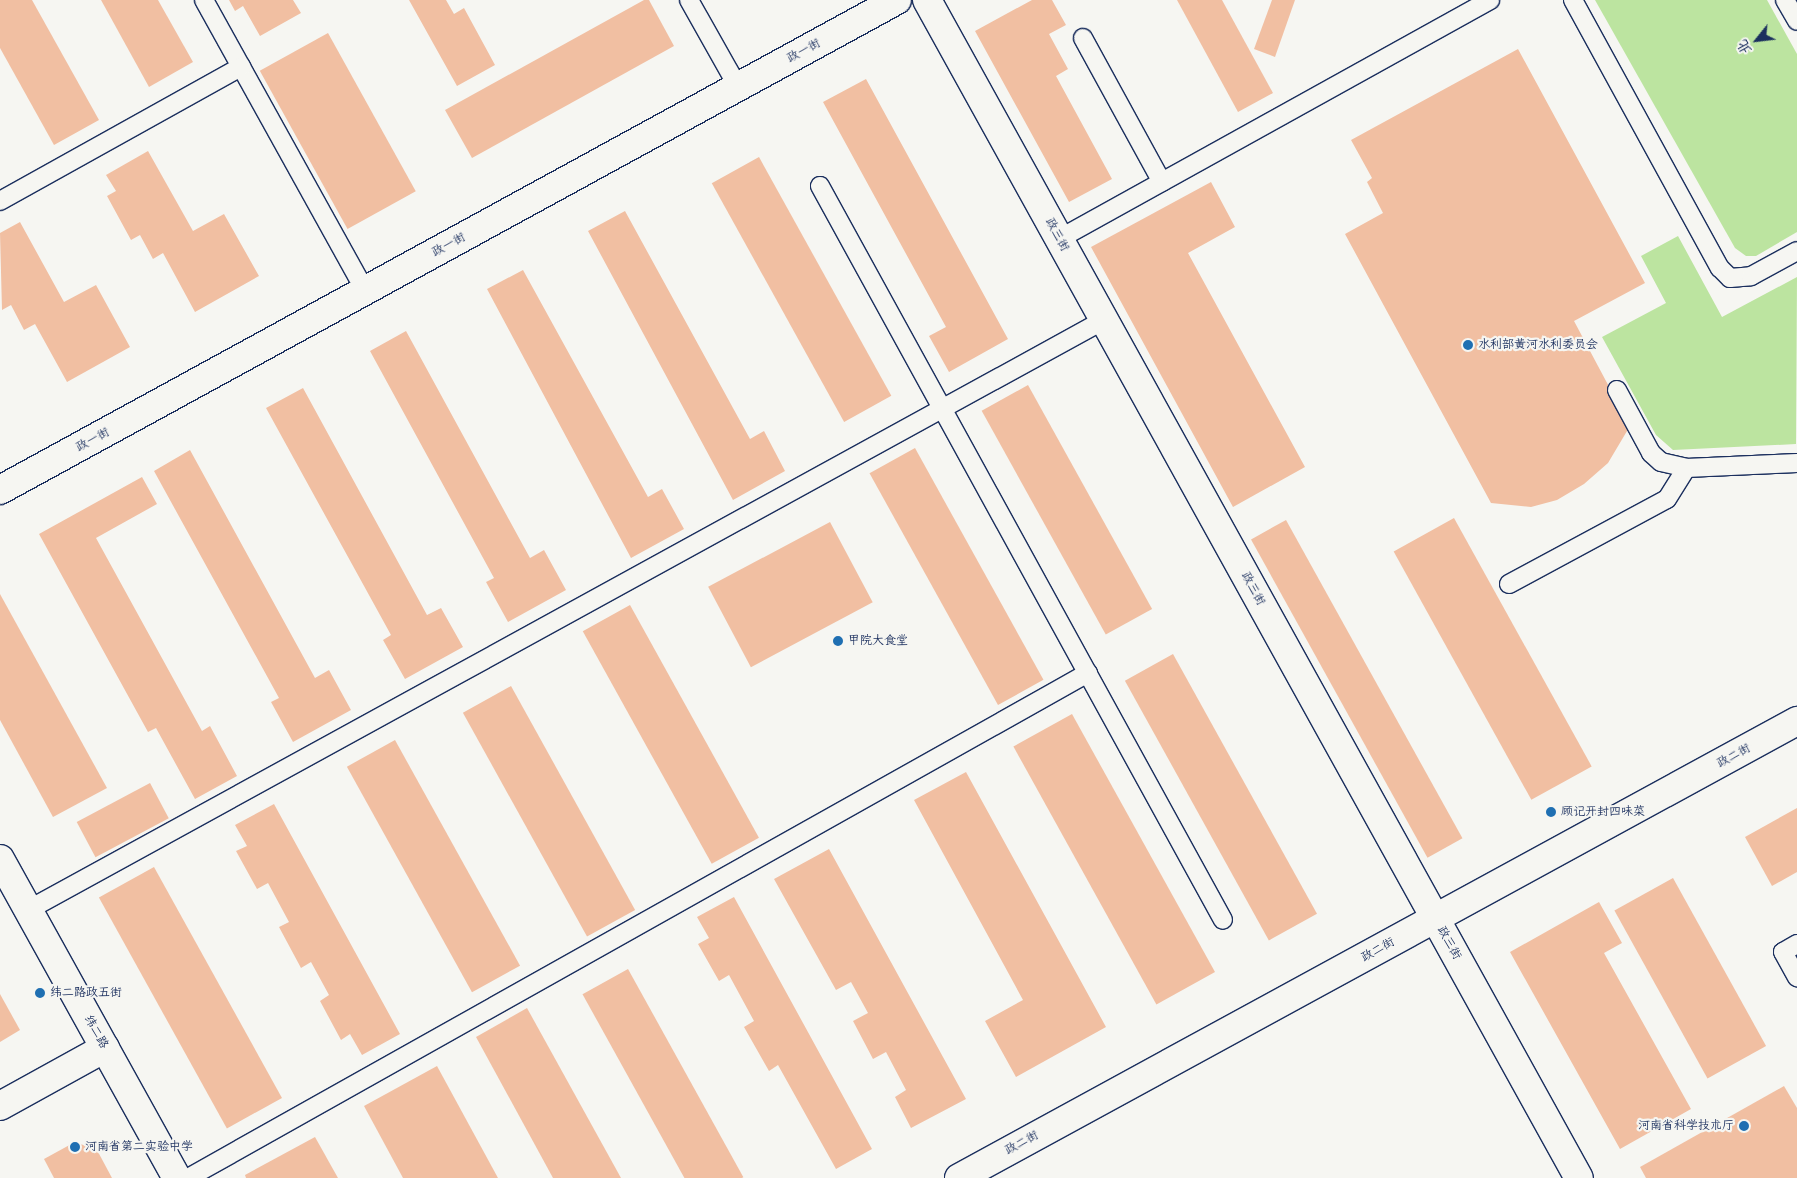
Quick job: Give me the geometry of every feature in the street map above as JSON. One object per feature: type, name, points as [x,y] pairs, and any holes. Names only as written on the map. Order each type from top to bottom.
[{"type":"street","name":"政一街","points":[[0,490],[897,0]]},
{"type":"street","name":"政三街","points":[[927,0],[1579,1178]]},
{"type":"street","name":"政二街","points":[[959,1178],[1797,721]]},
{"type":"street","name":"纬二路","points":[[0,860],[177,1178]]},
{"type":"street","points":[[0,1106],[105,1048]]},
{"type":"lane","points":[[204,0],[365,291]]},
{"type":"lane","points":[[689,0],[738,87]]},
{"type":"lane","points":[[1059,239],[1490,0]]},
{"type":"lane","points":[[1573,0],[1720,268],[1730,278],[1751,276],[1797,251]]},
{"type":"lane","points":[[1785,0],[1797,21]]},
{"type":"lane","points":[[1083,38],[1162,182]]},
{"type":"lane","points":[[0,201],[242,67]]},
{"type":"lane","points":[[820,186],[1223,920]]},
{"type":"lane","points":[[28,910],[1104,320]]},
{"type":"lane","points":[[1617,390],[1651,453],[1662,462],[1686,468],[1797,464]]},
{"type":"lane","points":[[1509,584],[1667,499],[1686,468]]},
{"type":"lane","points":[[188,1178],[1088,673]]},
{"type":"lane","points":[[1797,944],[1783,952],[1797,978]]},
{"type":"green space","points":[[1595,0],[1767,0],[1797,54],[1797,232],[1756,256],[1746,256],[1735,248]]},
{"type":"green space","points":[[1678,236],[1722,317],[1797,277],[1796,444],[1673,450],[1656,435],[1602,337],[1666,303],[1641,256]]},
{"type":"building","points":[[0,0],[32,0],[99,120],[54,145],[0,48]]},
{"type":"building","points":[[101,0],[158,0],[193,62],[149,87]]},
{"type":"building","points":[[229,0],[293,0],[301,13],[260,36],[243,6],[235,11]]},
{"type":"building","points":[[409,0],[446,0],[454,14],[464,8],[495,65],[457,86]]},
{"type":"building","points":[[644,0],[649,0],[674,46],[472,158],[445,110]]},
{"type":"building","points":[[1032,0],[1052,0],[1066,25],[1049,34],[1068,69],[1056,76],[1112,179],[1069,202],[975,31]]},
{"type":"building","points":[[1177,0],[1222,0],[1273,93],[1238,112]]},
{"type":"building","points":[[1272,0],[1295,0],[1275,57],[1254,49]]},
{"type":"building","points":[[328,33],[416,191],[348,229],[260,71]]},
{"type":"building","points":[[1518,49],[1645,283],[1574,321],[1630,426],[1608,463],[1584,484],[1557,500],[1531,507],[1491,503],[1345,234],[1383,213],[1367,182],[1372,178],[1351,140]]},
{"type":"building","points":[[866,79],[1008,339],[949,372],[929,336],[946,327],[823,102]]},
{"type":"building","points":[[148,151],[193,231],[224,214],[259,276],[195,312],[163,253],[153,259],[140,235],[131,240],[107,196],[116,191],[106,175]]},
{"type":"building","points":[[759,157],[891,396],[844,422],[712,183]]},
{"type":"building","points":[[1211,182],[1235,227],[1188,253],[1305,467],[1233,507],[1091,247]]},
{"type":"building","points":[[625,211],[750,439],[764,431],[785,471],[733,500],[588,231]]},
{"type":"building","points":[[20,222],[64,302],[96,285],[130,347],[67,382],[35,324],[24,330],[11,305],[2,310],[0,233]]},
{"type":"building","points":[[523,270],[648,497],[662,489],[684,529],[631,558],[487,289]]},
{"type":"building","points":[[406,331],[530,558],[544,550],[566,590],[508,622],[486,582],[494,578],[370,351]]},
{"type":"building","points":[[1028,385],[1152,609],[1106,635],[982,411]]},
{"type":"building","points":[[303,388],[427,615],[441,608],[463,647],[405,679],[383,640],[391,635],[266,408]]},
{"type":"building","points":[[915,448],[1043,680],[998,705],[870,473]]},
{"type":"building","points":[[190,450],[315,678],[329,670],[351,710],[293,742],[271,702],[279,698],[154,471]]},
{"type":"building","points":[[142,477],[157,504],[96,538],[202,731],[210,726],[237,776],[195,799],[156,728],[148,732],[39,534]]},
{"type":"building","points":[[1454,518],[1592,766],[1531,800],[1394,551]]},
{"type":"building","points":[[1286,520],[1462,838],[1427,858],[1251,539]]},
{"type":"building","points":[[830,522],[873,602],[751,667],[708,587]]},
{"type":"building","points":[[0,594],[107,788],[53,817],[0,720]]},
{"type":"building","points":[[630,605],[759,838],[712,864],[583,631]]},
{"type":"building","points":[[1173,654],[1317,914],[1269,940],[1125,681]]},
{"type":"building","points":[[511,686],[635,910],[587,937],[463,713]]},
{"type":"building","points":[[1072,714],[1215,972],[1156,1004],[1013,746]]},
{"type":"building","points":[[395,740],[520,966],[472,992],[347,767]]},
{"type":"building","points":[[966,772],[1106,1027],[1016,1077],[985,1021],[1023,1000],[914,800]]},
{"type":"building","points":[[150,783],[169,818],[95,857],[77,822]]},
{"type":"building","points":[[274,804],[400,1034],[362,1055],[350,1034],[341,1040],[320,1001],[329,995],[311,962],[301,968],[279,927],[289,922],[268,883],[257,889],[236,851],[247,846],[235,825]]},
{"type":"building","points":[[1797,808],[1797,872],[1772,886],[1745,837]]},
{"type":"building","points":[[829,849],[966,1099],[911,1128],[895,1097],[906,1090],[886,1052],[873,1059],[853,1021],[868,1013],[851,982],[836,990],[774,879]]},
{"type":"building","points":[[154,867],[282,1098],[227,1128],[99,898]]},
{"type":"building","points":[[1673,878],[1766,1046],[1707,1078],[1614,910]]},
{"type":"building","points":[[734,897],[872,1149],[836,1169],[778,1065],[769,1071],[744,1027],[754,1021],[729,975],[719,981],[698,944],[709,938],[697,917]]},
{"type":"building","points":[[1599,902],[1622,943],[1604,953],[1691,1109],[1620,1149],[1510,952]]},
{"type":"building","points":[[628,969],[743,1177],[684,1178],[583,994]]},
{"type":"building","points":[[0,994],[20,1030],[0,1042]]},
{"type":"building","points":[[527,1008],[621,1178],[553,1178],[476,1037]]},
{"type":"building","points":[[437,1066],[498,1178],[403,1178],[364,1106]]},
{"type":"building","name":"河南省科学技术厅","points":[[1784,1086],[1797,1108],[1797,1178],[1646,1178],[1640,1167]]},
{"type":"building","points":[[315,1137],[338,1178],[246,1178],[245,1175]]},
{"type":"building","points":[[75,1142],[97,1150],[112,1178],[54,1178],[44,1159]]},
{"type":"place","name":"水利部黄河水利委员会","points":[[1468,345]]},
{"type":"place","name":"甲院大食堂","points":[[838,641]]},
{"type":"place","name":"顾记开封四味菜","points":[[1551,812]]},
{"type":"place","name":"纬二路政五街","points":[[40,993]]},
{"type":"place","name":"河南省科学技术厅","points":[[1744,1126]]},
{"type":"place","name":"河南省第二实验中学","points":[[75,1147]]}]
